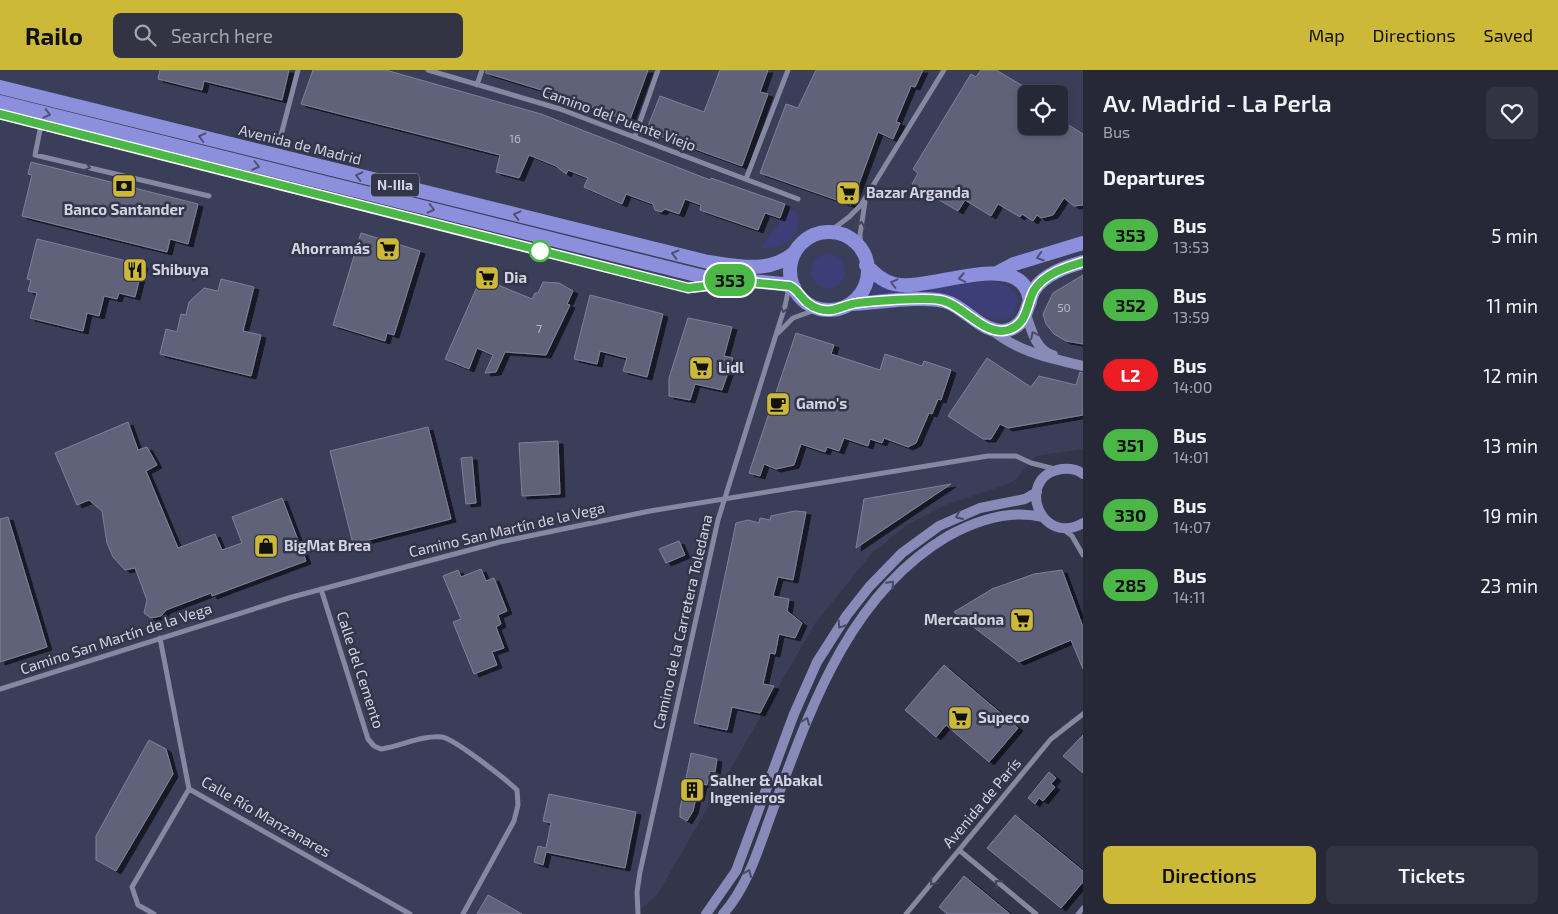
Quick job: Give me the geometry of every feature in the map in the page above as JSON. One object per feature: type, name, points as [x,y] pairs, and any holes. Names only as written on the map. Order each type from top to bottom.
[{"type":"highway","name":"Avenida de Madrid","points":[[0,87],[708,262],[761,267],[780,262],[794,253]]},
{"type":"highway","name":"Avenida de Madrid","points":[[0,102],[704,277],[792,283]]},
{"type":"highway","name":"N-IIIa","points":[[794,253],[811,236],[829,232]]},
{"type":"highway","points":[[829,232],[848,237],[863,258],[883,280],[909,286],[997,273],[1014,264],[1083,243]]},
{"type":"highway","points":[[794,253],[792,283],[802,299],[818,309],[836,310],[851,304],[940,300],[958,307],[989,328],[1008,330],[1019,324],[1028,308],[1034,290],[1046,278],[1058,271],[1083,262]]},
{"type":"highway","points":[[851,304],[864,286],[863,258]]},
{"type":"highway","points":[[997,273],[1016,277],[1027,290],[1028,308]]},
{"type":"main road","points":[[1028,308],[1036,341],[1048,353],[1083,362]]},
{"type":"main road","points":[[989,328],[1007,342],[1029,352],[1083,366]]},
{"type":"main road","points":[[706,914],[736,871],[794,714],[817,662],[847,615],[869,587],[918,539],[958,516],[1006,502],[1025,499],[1038,487],[1046,475],[1059,470],[1080,469]]},
{"type":"main road","points":[[1038,487],[1037,506],[1042,517]]},
{"type":"main road","points":[[723,914],[733,903],[749,874],[807,716],[830,666],[859,620],[909,566],[940,541],[963,528],[1007,514],[1027,514],[1042,517],[1053,525],[1063,528],[1073,528],[1083,523]]},
{"type":"street","points":[[279,143],[298,70]]},
{"type":"street","name":"Camino del Puente Viejo","points":[[428,70],[560,108],[798,199]]},
{"type":"street","points":[[477,85],[482,70]]},
{"type":"street","points":[[635,136],[658,70]]},
{"type":"street","points":[[746,179],[788,70]]},
{"type":"street","points":[[829,232],[849,217],[865,199],[944,70]]},
{"type":"street","points":[[41,125],[35,155],[209,196]]},
{"type":"street","points":[[863,258],[860,235],[865,199]]},
{"type":"street","name":"Camino de la Carretera Toledana","points":[[638,914],[637,892],[640,872],[724,500],[792,283]]},
{"type":"street","name":"Camino de la Carretera Toledana","points":[[774,340],[793,318],[818,309]]},
{"type":"street","name":"Camino San Martín de la Vega","points":[[0,690],[160,638],[321,589],[564,527],[988,456],[1016,456],[1031,463],[1059,470]]},
{"type":"street","points":[[1031,463],[1039,472],[1038,487]]},
{"type":"street","points":[[1063,528],[1072,536],[1083,556]]},
{"type":"street","name":"Calle del Cemento","points":[[321,589],[368,739],[374,746],[381,749],[431,737],[444,737],[506,778],[517,790],[518,805],[514,821],[463,914]]},
{"type":"street","name":"Calle Río Manzanares","points":[[160,638],[189,789],[410,914]]},
{"type":"street","name":"Avenida de París","points":[[906,914],[1051,739],[1083,714]]},
{"type":"street","points":[[154,914],[138,905],[132,887],[189,789]]},
{"type":"street","points":[[959,850],[1036,914]]},
{"type":"street","points":[[1078,914],[1083,908]]},
{"type":"shaded area","points":[[0,70],[1083,70],[1083,449],[1036,456],[1016,479],[1008,484],[945,505],[907,525],[873,552],[816,622],[657,895],[635,914],[0,914]]},
{"type":"shaded area","points":[[795,210],[798,227],[791,240],[777,247],[760,248],[789,211]]},
{"type":"shaded area","points":[[828,254],[835,255],[840,259],[844,264],[844,278],[840,283],[835,287],[828,288],[821,287],[816,283],[812,278],[811,271],[812,264],[816,259],[821,255]]},
{"type":"shaded area","points":[[978,281],[1002,283],[1010,288],[1018,299],[1012,317],[995,319],[986,316],[947,294],[871,296],[875,284],[890,290]]},
{"type":"building","points":[[160,70],[289,70],[282,100],[204,81],[202,90],[158,79]]},
{"type":"building","points":[[313,70],[386,70],[541,114],[710,180],[711,178],[785,204],[780,218],[765,213],[758,230],[700,210],[701,205],[685,199],[679,214],[665,209],[661,212],[655,210],[653,204],[626,194],[622,204],[584,187],[588,178],[568,170],[566,174],[556,166],[529,155],[519,178],[496,172],[500,155],[301,104]]},
{"type":"building","points":[[486,70],[648,70],[629,122],[568,98],[486,73]]},
{"type":"building","points":[[720,70],[768,70],[760,92],[768,94],[742,166],[646,131],[660,96],[704,112]]},
{"type":"building","points":[[816,70],[923,70],[915,87],[911,86],[896,122],[900,123],[893,139],[878,132],[851,205],[760,173],[786,104],[798,108]]},
{"type":"building","points":[[981,70],[996,70],[1021,85],[1018,85],[1018,135],[1068,135],[1068,125],[1083,134],[1083,205],[1074,206],[1064,198],[1053,215],[1041,218],[1037,215],[1033,221],[1022,214],[1020,217],[998,204],[991,216],[965,200],[958,211],[912,184],[918,173],[913,169],[971,74],[976,77]]},
{"type":"building","points":[[31,162],[198,204],[188,244],[170,239],[167,252],[22,216],[32,175],[28,174]]},
{"type":"building","points":[[361,233],[420,251],[394,335],[387,333],[385,341],[333,325]]},
{"type":"building","points":[[37,239],[143,265],[135,297],[119,293],[117,299],[104,296],[99,316],[87,313],[83,331],[30,318],[37,293],[28,291],[31,280],[27,279]]},
{"type":"building","points":[[1083,275],[1083,344],[1066,341],[1054,334],[1046,324],[1043,314],[1053,293]]},
{"type":"building","points":[[481,278],[532,299],[535,293],[538,293],[543,282],[559,283],[573,291],[567,304],[570,305],[546,355],[505,352],[496,372],[485,373],[493,355],[477,348],[469,369],[445,359]]},
{"type":"building","points":[[221,279],[254,287],[243,331],[261,335],[251,376],[160,354],[166,329],[177,332],[181,314],[186,315],[189,302],[204,288],[218,291]]},
{"type":"building","points":[[590,295],[663,314],[647,377],[623,371],[627,358],[600,351],[597,364],[574,359]]},
{"type":"building","name":"Lidl","points":[[688,318],[732,327],[724,356],[733,358],[722,390],[695,384],[690,400],[669,396],[669,378]]},
{"type":"building","points":[[796,333],[834,345],[831,354],[880,370],[885,354],[922,366],[924,361],[951,370],[941,400],[938,399],[932,414],[929,413],[916,443],[908,447],[884,438],[882,443],[870,439],[868,446],[844,438],[839,451],[827,447],[825,452],[801,444],[794,465],[776,469],[764,464],[760,476],[749,473]]},
{"type":"building","points":[[987,358],[1031,387],[1039,376],[1076,385],[1080,372],[1083,373],[1083,415],[1008,428],[1000,424],[991,439],[983,439],[948,416]]},
{"type":"building","points":[[128,422],[138,450],[147,447],[157,465],[146,471],[178,548],[215,534],[222,550],[242,543],[232,517],[282,498],[306,561],[212,596],[211,593],[166,610],[161,616],[151,618],[144,613],[147,600],[135,568],[125,570],[113,557],[107,543],[102,511],[89,500],[77,505],[55,453]]},
{"type":"building","points":[[428,427],[451,519],[353,544],[330,451]]},
{"type":"building","points":[[558,441],[560,494],[522,496],[519,443]]},
{"type":"building","points":[[472,457],[476,503],[466,504],[461,458]]},
{"type":"building","points":[[951,484],[856,548],[864,499]]},
{"type":"building","points":[[795,511],[806,512],[793,580],[778,577],[773,596],[789,599],[787,611],[802,623],[795,638],[779,634],[775,654],[770,653],[763,684],[774,686],[760,713],[732,707],[727,730],[694,723],[736,523],[748,520],[759,523],[760,518],[770,520],[771,516]]},
{"type":"building","points":[[8,517],[47,647],[0,662],[0,519]]},
{"type":"building","points":[[679,541],[685,555],[666,563],[659,549]]},
{"type":"building","points":[[481,569],[486,581],[494,578],[507,611],[498,615],[501,624],[496,627],[504,648],[492,652],[497,665],[474,674],[453,622],[461,619],[443,576],[458,570],[461,577]]},
{"type":"building","name":"Mercadona","points":[[1062,570],[1083,627],[1083,669],[1071,640],[1019,662],[954,612],[992,589],[1034,574]]},
{"type":"building","name":"Supeco","points":[[944,665],[1018,728],[989,762],[946,725],[936,737],[905,710]]},
{"type":"building","points":[[1083,735],[1083,773],[1063,756]]},
{"type":"building","points":[[149,740],[166,749],[173,774],[116,871],[96,860],[96,836]]},
{"type":"building","name":"Salher & Abakal Ingenieros","points":[[691,753],[717,759],[715,772],[710,771],[707,785],[702,784],[699,798],[696,798],[693,811],[687,821],[680,817],[680,809]]},
{"type":"building","points":[[1049,772],[1056,778],[1051,784],[1055,787],[1043,801],[1039,798],[1035,804],[1028,798]]},
{"type":"building","points":[[549,794],[636,812],[625,868],[546,852],[543,865],[534,862],[538,846],[546,848],[551,823],[543,821]]},
{"type":"building","points":[[1015,815],[1083,871],[1083,882],[1061,908],[987,848]]},
{"type":"building","points":[[964,876],[1010,914],[947,914],[939,907]]},
{"type":"building","points":[[488,895],[522,914],[477,914]]},
{"type":"bus line","name":"353","points":[[0,114],[688,288],[714,285],[728,280],[783,284],[794,287],[802,299],[818,309],[836,310],[851,304],[940,300],[958,307],[989,328],[1002,331],[1008,330],[1019,324],[1026,314],[1034,290],[1038,285],[1058,271],[1083,262]]},
{"type":"place","name":"Banco Santander","points":[[124,186]]},
{"type":"place","name":"Bazar Arganda","points":[[848,193]]},
{"type":"place","name":"Ahorramás","points":[[388,249]]},
{"type":"place","name":"Shibuya","points":[[135,270]]},
{"type":"place","name":"Dia","points":[[487,278]]},
{"type":"place","name":"Lidl","points":[[701,368]]},
{"type":"place","name":"Gamo's","points":[[778,404]]},
{"type":"place","name":"BigMat Brea","points":[[266,546]]},
{"type":"place","name":"Mercadona","points":[[1022,620]]},
{"type":"place","name":"Supeco","points":[[960,718]]},
{"type":"place","name":"Salher & Abakal Ingenieros","points":[[692,790]]}]
